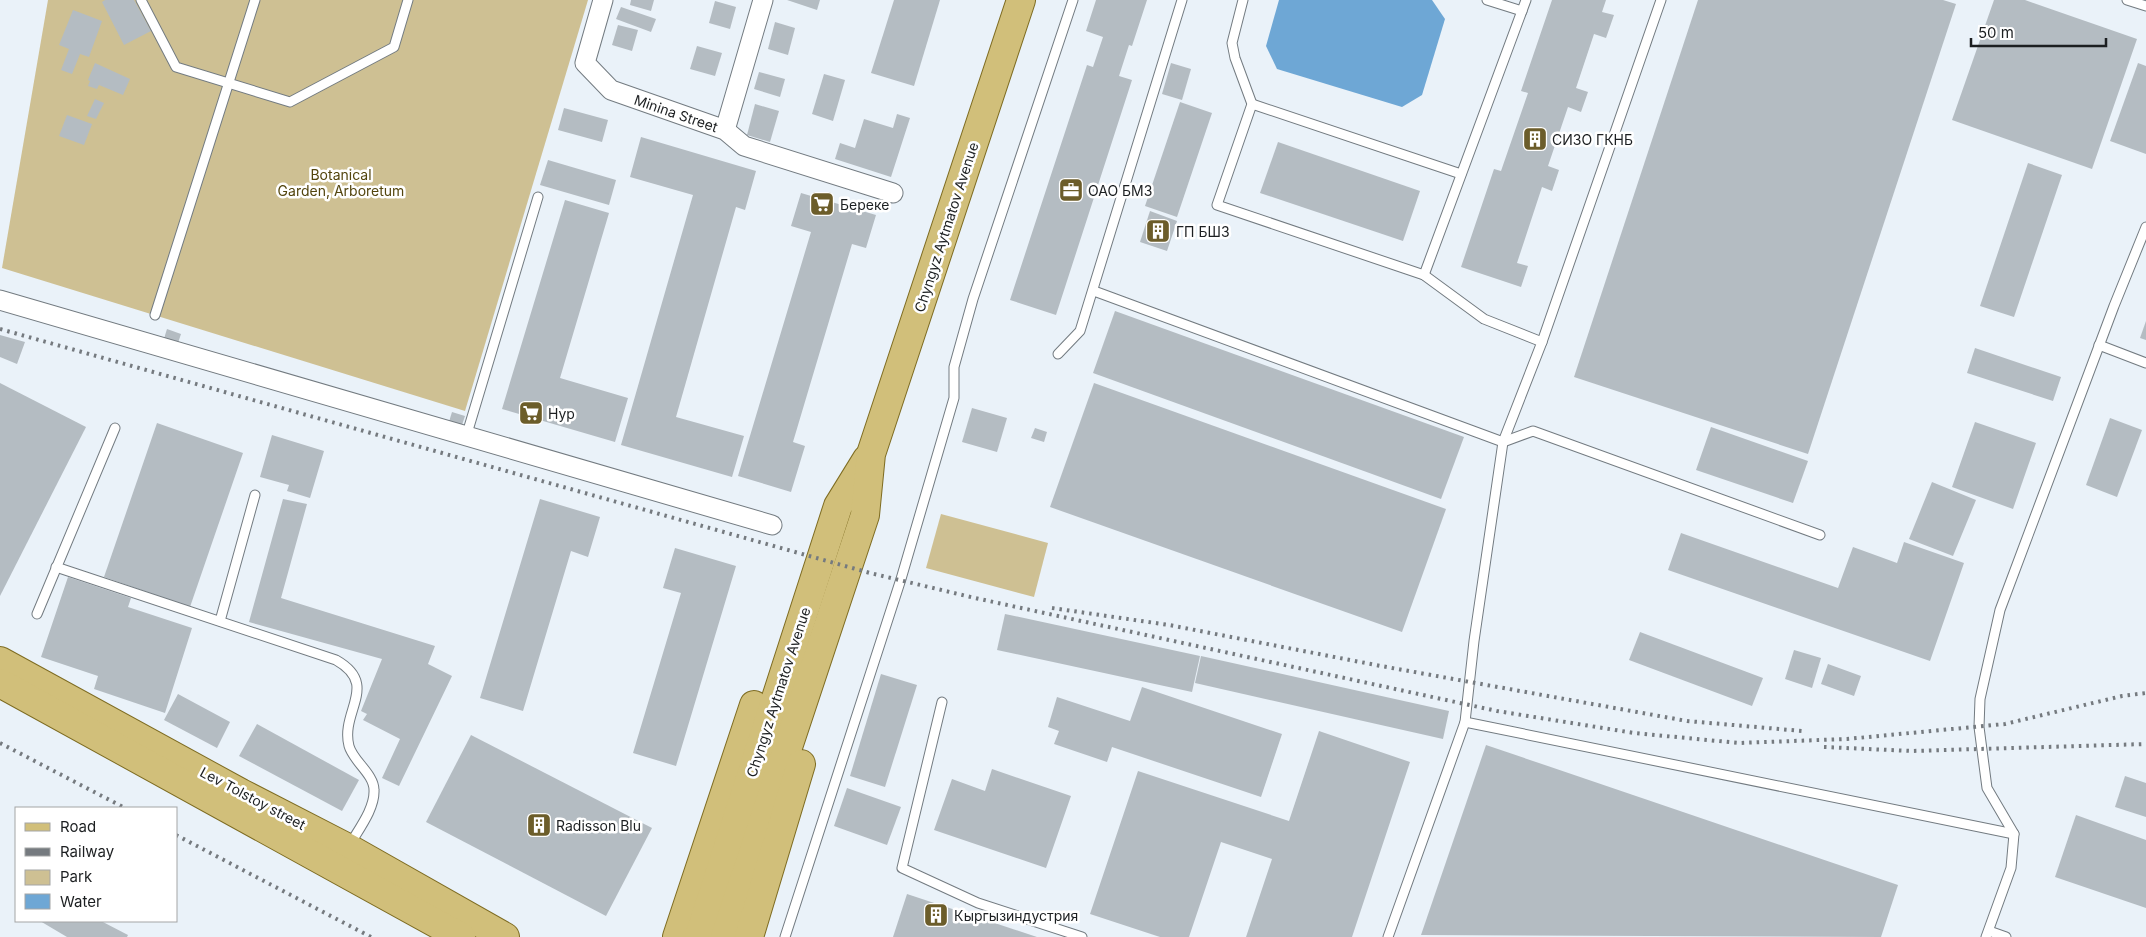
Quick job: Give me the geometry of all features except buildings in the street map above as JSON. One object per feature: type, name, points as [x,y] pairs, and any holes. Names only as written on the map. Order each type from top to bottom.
[{"type":"main road","name":"Chyngyz Aytmatov Avenue","points":[[725,937],[865,515],[871,454],[1021,0]]},
{"type":"main road","name":"Chyngyz Aytmatov Avenue","points":[[699,937],[838,506],[871,454]]},
{"type":"main road","points":[[677,937],[758,693],[785,626],[812,585]]},
{"type":"main road","points":[[749,937],[836,642],[838,594]]},
{"type":"main road","name":"Lev Tolstoy street","points":[[0,661],[241,793],[462,937]]},
{"type":"main road","name":"Lev Tolstoy street","points":[[0,683],[343,858],[505,937]]},
{"type":"street","name":"Minina Street","points":[[603,0],[585,63],[611,90],[725,130],[744,146],[893,193]]},
{"type":"street","points":[[725,130],[763,0]]},
{"type":"street","points":[[0,300],[772,525]]},
{"type":"lane","points":[[140,0],[176,67],[290,102],[394,47],[408,0]]},
{"type":"lane","points":[[155,315],[255,0]]},
{"type":"lane","points":[[785,937],[904,570],[954,398],[954,367],[971,307],[1073,0]]},
{"type":"lane","points":[[1058,354],[1080,331],[1094,291],[1182,0]]},
{"type":"lane","points":[[1243,0],[1232,43],[1235,58],[1252,104],[1217,205],[1424,275],[1484,319],[1542,342]]},
{"type":"lane","points":[[1487,0],[1522,10]]},
{"type":"lane","points":[[1424,275],[1526,0]]},
{"type":"lane","points":[[1388,937],[1465,722],[1474,641],[1503,442],[1542,342],[1661,0]]},
{"type":"lane","points":[[2128,0],[2146,6]]},
{"type":"lane","points":[[1252,104],[1461,174]]},
{"type":"lane","points":[[466,437],[538,197]]},
{"type":"lane","points":[[2006,937],[1988,934],[2012,868],[2014,834],[1987,788],[1980,727],[1980,699],[2000,610],[2099,345],[2146,227]]},
{"type":"lane","points":[[1094,291],[1503,442],[1533,431],[1820,535]]},
{"type":"lane","points":[[2099,345],[2146,363]]},
{"type":"lane","points":[[37,614],[115,428]]},
{"type":"lane","points":[[220,621],[255,495]]},
{"type":"lane","points":[[56,567],[336,660],[350,668],[358,682],[349,729],[349,747],[374,788],[373,801],[343,858]]},
{"type":"lane","points":[[942,702],[902,868],[978,903],[1082,937]]},
{"type":"lane","points":[[1465,722],[2014,834]]},
{"type":"green space","name":"Botanical Garden, Arboretum","points":[[48,0],[588,0],[465,411],[2,268]]},
{"type":"green space","points":[[941,514],[1048,543],[1034,597],[926,568]]},
{"type":"water","points":[[1279,0],[1432,0],[1445,19],[1422,95],[1402,107],[1277,69],[1266,46]]},
{"type":"railway","points":[[0,329],[870,573],[975,598],[1497,711],[1634,733],[1739,743],[1847,739],[2005,724],[2122,696],[2146,693]]},
{"type":"railway","points":[[1052,608],[1169,625],[1381,666],[1687,721],[1802,731]]},
{"type":"railway","points":[[0,743],[123,807]]},
{"type":"railway","points":[[1824,747],[1912,751],[2146,744]]},
{"type":"railway","points":[[178,836],[371,937]]},
{"type":"place","name":"СИЗО ГКНБ","points":[[1535,139]]},
{"type":"place","name":"ОАО БМЗ","points":[[1071,190]]},
{"type":"place","name":"Береке","points":[[822,204]]},
{"type":"place","name":"ГП БШЗ","points":[[1158,231]]},
{"type":"place","name":"Нур","points":[[531,413]]},
{"type":"place","name":"Radisson Blu","points":[[539,825]]},
{"type":"place","name":"Кыргызиндустрия","points":[[936,915]]}]
